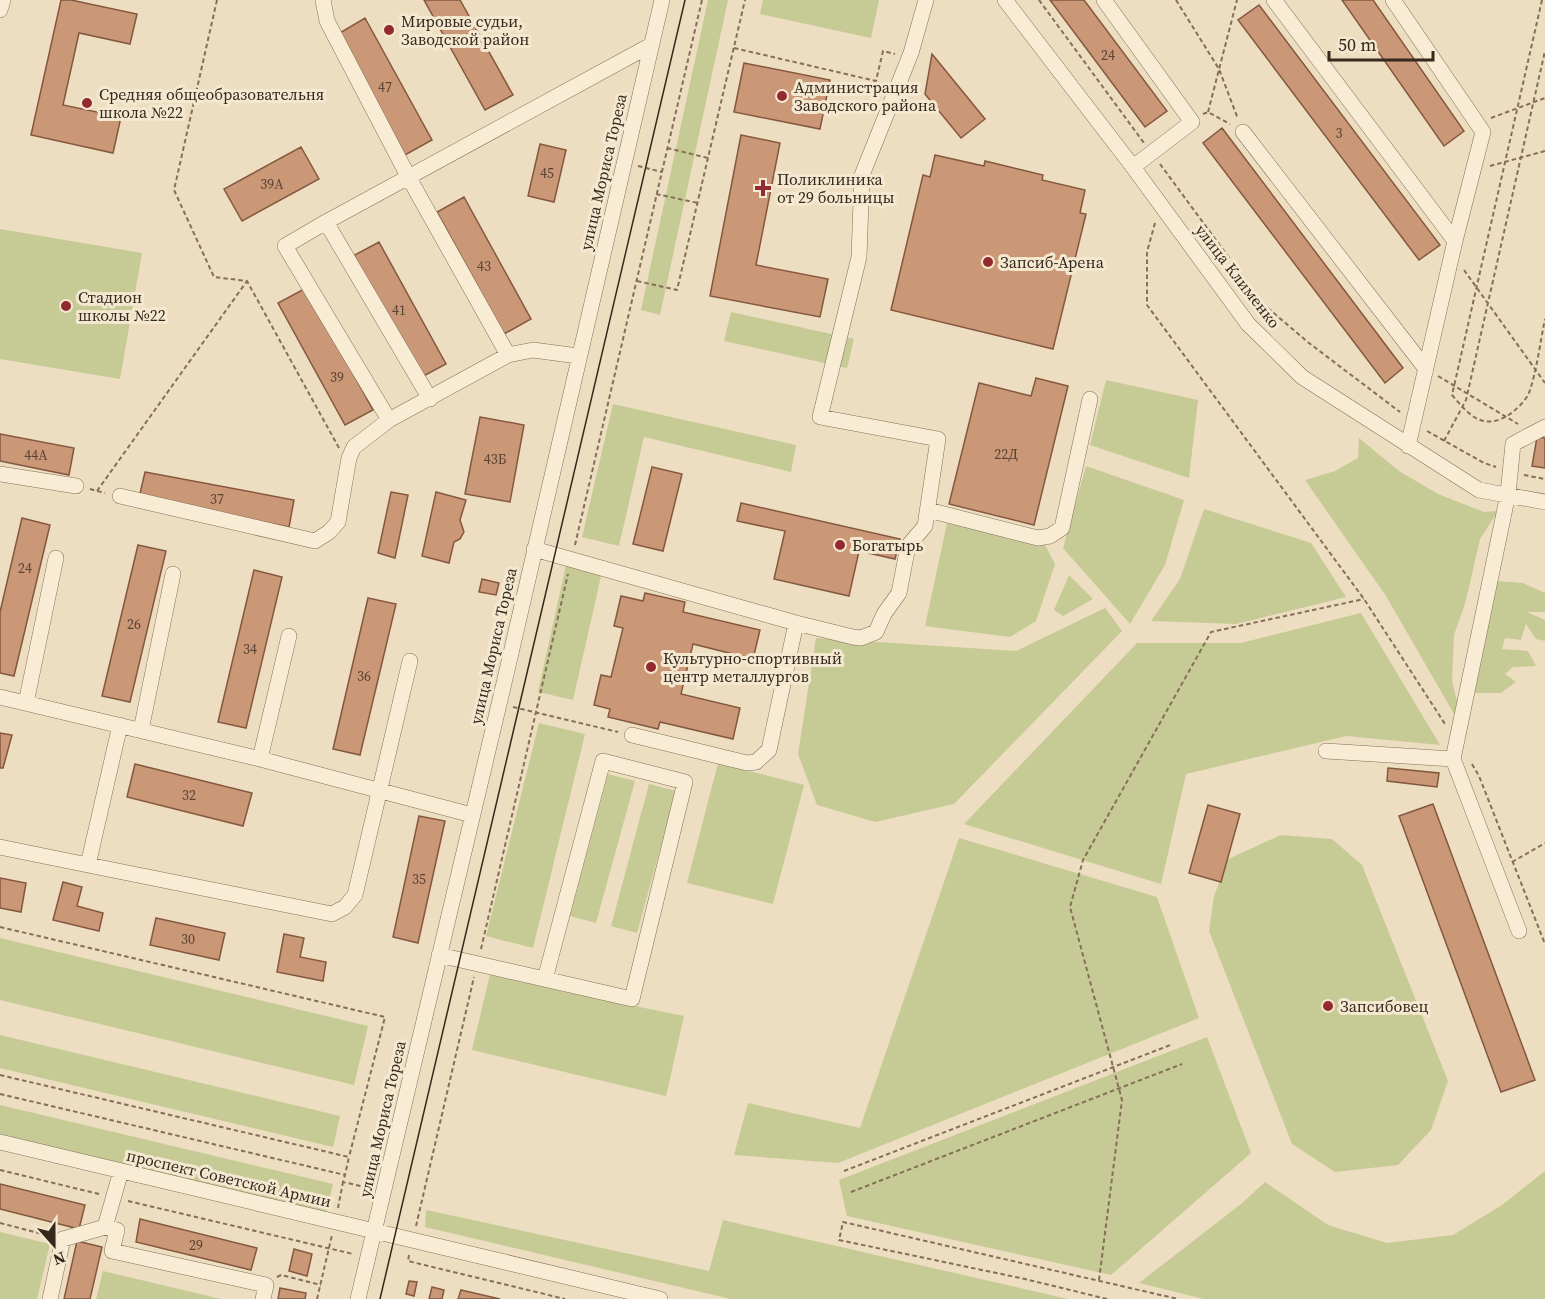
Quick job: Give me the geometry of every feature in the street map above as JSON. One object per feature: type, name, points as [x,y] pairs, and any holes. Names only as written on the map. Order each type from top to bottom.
[{"type":"street","points":[[323,0],[327,21],[409,178],[508,355]]},
{"type":"street","name":"улица Мориса Тореза","points":[[358,1299],[662,0]]},
{"type":"street","points":[[534,549],[853,637],[861,638],[876,632],[884,614],[899,593],[908,546],[925,526],[938,439],[820,417],[860,257],[862,175],[909,57],[926,0]]},
{"type":"street","name":"улица Клименко","points":[[1005,0],[1133,167],[1248,324],[1302,377],[1479,490],[1544,503]]},
{"type":"street","points":[[1104,0],[1192,122],[1133,167]]},
{"type":"street","points":[[1274,0],[1454,247]]},
{"type":"street","points":[[1393,0],[1483,132],[1408,446]]},
{"type":"street","points":[[389,420],[285,246],[651,45]]},
{"type":"street","points":[[1243,132],[1426,369]]},
{"type":"street","points":[[326,222],[429,399]]},
{"type":"street","points":[[120,496],[315,541],[329,532],[338,522],[349,458],[354,447],[389,420],[508,355],[533,350],[578,356]]},
{"type":"street","points":[[928,510],[1038,538],[1050,536],[1062,528],[1090,399]]},
{"type":"street","points":[[1519,931],[1453,759],[1508,494],[1513,444],[1539,430]]},
{"type":"street","points":[[0,474],[76,486]]},
{"type":"street","points":[[26,703],[56,558]]},
{"type":"street","points":[[141,730],[173,574]]},
{"type":"street","points":[[632,735],[747,763],[756,762],[769,750],[796,623]]},
{"type":"street","points":[[260,759],[289,636]]},
{"type":"street","points":[[0,847],[332,914],[345,907],[355,895],[410,661]]},
{"type":"street","points":[[0,697],[260,759],[472,815]]},
{"type":"street","points":[[88,865],[120,725]]},
{"type":"street","points":[[1326,752],[1453,759]]},
{"type":"street","points":[[439,955],[632,999],[685,782],[603,761],[545,979]]},
{"type":"street","name":"проспект Советской Армии","points":[[0,1142],[660,1299]]},
{"type":"street","points":[[105,1227],[121,1171]]},
{"type":"street","points":[[50,1299],[63,1239],[105,1227],[117,1230],[112,1251],[264,1292]]},
{"type":"path","points":[[217,0],[174,190],[214,277],[247,281]]},
{"type":"path","points":[[565,1299],[408,1261],[702,0]]},
{"type":"path","points":[[636,281],[677,291],[745,0]]},
{"type":"path","points":[[1039,0],[1263,304],[1308,343],[1413,423],[1485,463],[1510,472],[1545,479]]},
{"type":"path","points":[[1176,0],[1219,69],[1243,132]]},
{"type":"path","points":[[1192,122],[1208,112],[1237,0]]},
{"type":"path","points":[[1542,0],[1452,395],[1468,414],[1483,422],[1498,421],[1513,412],[1528,395],[1545,319]]},
{"type":"path","points":[[734,48],[876,81],[884,51],[909,57]]},
{"type":"path","points":[[1444,441],[1467,394],[1545,51]]},
{"type":"path","points":[[1477,123],[1545,98]]},
{"type":"path","points":[[1208,112],[1243,132]]},
{"type":"path","points":[[667,148],[708,158]]},
{"type":"path","points":[[1473,171],[1545,151]]},
{"type":"path","points":[[623,163],[662,172]]},
{"type":"path","points":[[656,194],[698,203]]},
{"type":"path","points":[[1159,203],[1147,252],[1147,304],[1364,599],[1479,776],[1545,944]]},
{"type":"path","points":[[1454,247],[1477,287],[1545,383]]},
{"type":"path","points":[[247,281],[340,450],[349,458]]},
{"type":"path","points":[[98,491],[247,281]]},
{"type":"path","points":[[1426,369],[1505,417],[1539,430]]},
{"type":"path","points":[[76,486],[120,496]]},
{"type":"path","points":[[1099,1280],[1122,1100],[1070,907],[1083,860],[1211,632],[1364,599]]},
{"type":"path","points":[[520,709],[632,735]]},
{"type":"path","points":[[1512,862],[1545,843]]},
{"type":"path","points":[[0,927],[385,1017],[345,1175],[318,1299]]},
{"type":"path","points":[[844,1171],[1173,1044]]},
{"type":"path","points":[[851,1192],[1182,1064]]},
{"type":"path","points":[[0,1075],[350,1157]]},
{"type":"path","points":[[0,1094],[345,1175]]},
{"type":"path","points":[[0,1170],[368,1258]]},
{"type":"path","points":[[344,1182],[383,1192]]},
{"type":"path","points":[[1107,1299],[1025,1279],[839,1240],[843,1222],[1178,1299]]},
{"type":"path","points":[[0,1223],[63,1239]]},
{"type":"path","points":[[264,1292],[281,1275],[321,1285]]},
{"type":"green space","points":[[708,0],[728,0],[660,315],[641,310]]},
{"type":"green space","points":[[763,0],[879,0],[871,38],[760,14]]},
{"type":"green space","name":"Стадион школы №22","points":[[0,229],[142,253],[120,379],[0,359]]},
{"type":"green space","points":[[731,312],[854,339],[847,368],[724,341]]},
{"type":"green space","points":[[1106,380],[1198,400],[1189,478],[1090,445]]},
{"type":"green space","points":[[613,404],[796,445],[791,472],[644,437],[619,546],[582,537]]},
{"type":"green space","points":[[1359,438],[1399,471],[1438,494],[1484,512],[1498,511],[1480,539],[1465,604],[1454,635],[1452,681],[1465,733],[1386,596],[1305,480],[1335,471],[1358,458]]},
{"type":"green space","points":[[1086,466],[1184,500],[1165,565],[1130,624],[1063,548]]},
{"type":"green space","points":[[1204,509],[1311,543],[1346,597],[1236,624],[1151,621],[1180,579]]},
{"type":"green space","points":[[947,523],[1045,545],[1055,564],[1036,621],[1010,637],[925,626]]},
{"type":"green space","points":[[566,565],[602,572],[573,700],[538,692]]},
{"type":"green space","points":[[1069,575],[1093,599],[1063,616],[1054,610]]},
{"type":"green space","points":[[1497,581],[1523,583],[1545,593],[1545,612],[1527,612],[1545,620],[1545,641],[1536,639],[1526,624],[1521,640],[1505,638],[1502,649],[1528,651],[1536,666],[1513,667],[1505,674],[1516,682],[1501,693],[1472,693]]},
{"type":"green space","points":[[1105,608],[1122,631],[954,804],[875,822],[817,805],[798,754],[816,638],[1016,651]]},
{"type":"green space","points":[[1361,613],[1440,745],[1346,736],[1186,774],[1161,884],[964,824],[1137,643],[1241,643]]},
{"type":"green space","points":[[539,723],[585,734],[533,948],[486,936]]},
{"type":"green space","points":[[718,763],[804,785],[773,904],[687,883]]},
{"type":"green space","points":[[608,774],[635,781],[596,923],[570,916]]},
{"type":"green space","points":[[649,784],[676,791],[637,933],[611,926]]},
{"type":"green space","name":"Запсибовец","points":[[1281,835],[1332,839],[1362,865],[1448,1081],[1431,1130],[1398,1165],[1335,1172],[1292,1144],[1209,931],[1214,896],[1228,859]]},
{"type":"green space","points":[[959,838],[1157,897],[1199,1018],[838,1163],[734,1155],[748,1103],[860,1128]]},
{"type":"green space","points":[[0,938],[368,1026],[354,1085],[0,1000]]},
{"type":"green space","points":[[491,970],[561,991],[684,1016],[666,1096],[472,1050]]},
{"type":"green space","points":[[0,1035],[340,1116],[333,1147],[0,1068]]},
{"type":"green space","points":[[1207,1037],[1251,1153],[1111,1275],[847,1216],[839,1180]]},
{"type":"green space","points":[[0,1105],[333,1184],[326,1215],[0,1138]]},
{"type":"green space","points":[[1545,1171],[1545,1299],[1204,1299],[1139,1283],[1241,1204],[1265,1182],[1328,1225],[1387,1243],[1453,1235],[1502,1205]]},
{"type":"green space","points":[[426,1210],[709,1271],[723,1220],[1068,1299],[731,1299],[425,1227]]},
{"type":"green space","points":[[0,1232],[50,1244],[37,1299],[0,1299]]},
{"type":"green space","points":[[103,1271],[221,1299],[96,1299]]},
{"type":"building","name":"Средняя общеобразовательня школа №22","points":[[61,0],[71,0],[137,14],[130,44],[79,33],[63,105],[121,117],[113,153],[31,135]]},
{"type":"building","points":[[424,0],[460,0],[513,95],[485,110]]},
{"type":"building","points":[[1050,0],[1084,0],[1167,111],[1145,127]]},
{"type":"building","points":[[1342,0],[1373,0],[1464,131],[1444,146]]},
{"type":"building","points":[[1259,5],[1440,245],[1419,260],[1238,20]]},
{"type":"building","points":[[365,18],[432,140],[405,155],[338,34]]},
{"type":"building","points":[[932,54],[985,119],[961,138],[925,94]]},
{"type":"building","name":"Администрация Заводского района","points":[[744,63],[830,80],[820,129],[734,112]]},
{"type":"building","points":[[1222,128],[1403,368],[1385,383],[1203,143]]},
{"type":"building","points":[[741,135],[780,143],[756,265],[828,279],[820,317],[710,296]]},
{"type":"building","points":[[540,144],[566,150],[554,202],[528,196]]},
{"type":"building","points":[[301,147],[319,179],[242,221],[224,189]]},
{"type":"building","name":"Запсиб-Арена","points":[[935,155],[984,166],[985,161],[1043,175],[1042,180],[1085,190],[1080,213],[1086,214],[1053,349],[891,310],[923,175],[930,177]]},
{"type":"building","points":[[464,197],[531,319],[504,334],[437,212]]},
{"type":"building","points":[[379,242],[446,364],[418,379],[351,257]]},
{"type":"building","points":[[306,288],[373,410],[345,425],[278,303]]},
{"type":"building","points":[[1036,378],[1068,386],[1034,525],[949,504],[979,383],[1031,396]]},
{"type":"building","points":[[480,417],[524,425],[510,502],[465,494]]},
{"type":"building","points":[[0,434],[74,448],[69,475],[0,461]]},
{"type":"building","points":[[1537,437],[1545,438],[1545,468],[1532,466]]},
{"type":"building","points":[[652,467],[682,474],[663,551],[633,544]]},
{"type":"building","points":[[145,472],[294,500],[289,527],[139,498]]},
{"type":"building","points":[[391,492],[408,495],[395,558],[378,553]]},
{"type":"building","points":[[436,492],[466,500],[460,520],[464,532],[460,539],[454,542],[449,563],[422,556]]},
{"type":"building","name":"Богатырь","points":[[741,503],[900,539],[895,559],[859,551],[849,596],[774,579],[785,531],[737,521]]},
{"type":"building","points":[[22,518],[50,525],[14,676],[0,673],[0,612]]},
{"type":"building","points":[[138,545],[166,551],[130,702],[102,696]]},
{"type":"building","points":[[254,570],[282,577],[246,728],[218,722]]},
{"type":"building","points":[[482,579],[499,583],[496,595],[479,592]]},
{"type":"building","name":"Культурно-спортивный центр металлургов","points":[[645,593],[685,602],[683,612],[760,630],[753,659],[693,644],[681,694],[740,708],[733,739],[660,722],[658,729],[608,717],[610,709],[594,705],[601,675],[611,677],[623,628],[614,626],[621,596],[643,601]]},
{"type":"building","points":[[368,598],[396,604],[360,755],[333,749]]},
{"type":"building","points":[[0,733],[12,735],[3,768],[0,768]]},
{"type":"building","points":[[135,764],[252,793],[243,826],[127,797]]},
{"type":"building","points":[[1388,768],[1439,773],[1437,787],[1387,781]]},
{"type":"building","points":[[1433,804],[1535,1080],[1501,1092],[1399,816]]},
{"type":"building","points":[[1208,805],[1240,814],[1221,882],[1189,873]]},
{"type":"building","points":[[419,816],[445,821],[418,943],[393,937]]},
{"type":"building","points":[[0,878],[26,883],[21,912],[0,908]]},
{"type":"building","points":[[63,882],[82,887],[77,906],[103,913],[99,931],[53,920]]},
{"type":"building","points":[[156,918],[225,933],[219,960],[150,945]]},
{"type":"building","points":[[284,934],[304,938],[300,957],[326,962],[323,981],[277,972]]},
{"type":"building","points":[[0,1184],[85,1205],[79,1229],[0,1209]]},
{"type":"building","points":[[140,1219],[257,1248],[251,1270],[136,1242]]},
{"type":"building","points":[[77,1241],[102,1247],[90,1299],[64,1299]]},
{"type":"building","points":[[294,1249],[312,1254],[307,1276],[289,1271]]},
{"type":"building","points":[[409,1281],[417,1282],[414,1296],[406,1294]]},
{"type":"building","points":[[432,1287],[444,1290],[442,1299],[429,1299]]},
{"type":"building","points":[[280,1288],[306,1293],[305,1299],[278,1299]]},
{"type":"building","points":[[461,1290],[500,1299],[458,1299]]},
{"type":"tram line","points":[[380,1299],[685,0]]},
{"type":"place","name":"Мировые судьи, Заводской район","points":[[389,30]]},
{"type":"place","name":"Администрация Заводского района","points":[[782,96]]},
{"type":"place","name":"Средняя общеобразовательня школа №22","points":[[87,103]]},
{"type":"place","name":"Поликлиника от 29 больницы","points":[[763,188]]},
{"type":"place","name":"Запсиб-Арена","points":[[988,262]]},
{"type":"place","name":"Стадион школы №22","points":[[66,306]]},
{"type":"place","name":"Богатырь","points":[[840,545]]},
{"type":"place","name":"Культурно-спортивный центр металлургов","points":[[651,667]]},
{"type":"place","name":"Запсибовец","points":[[1328,1006]]}]
